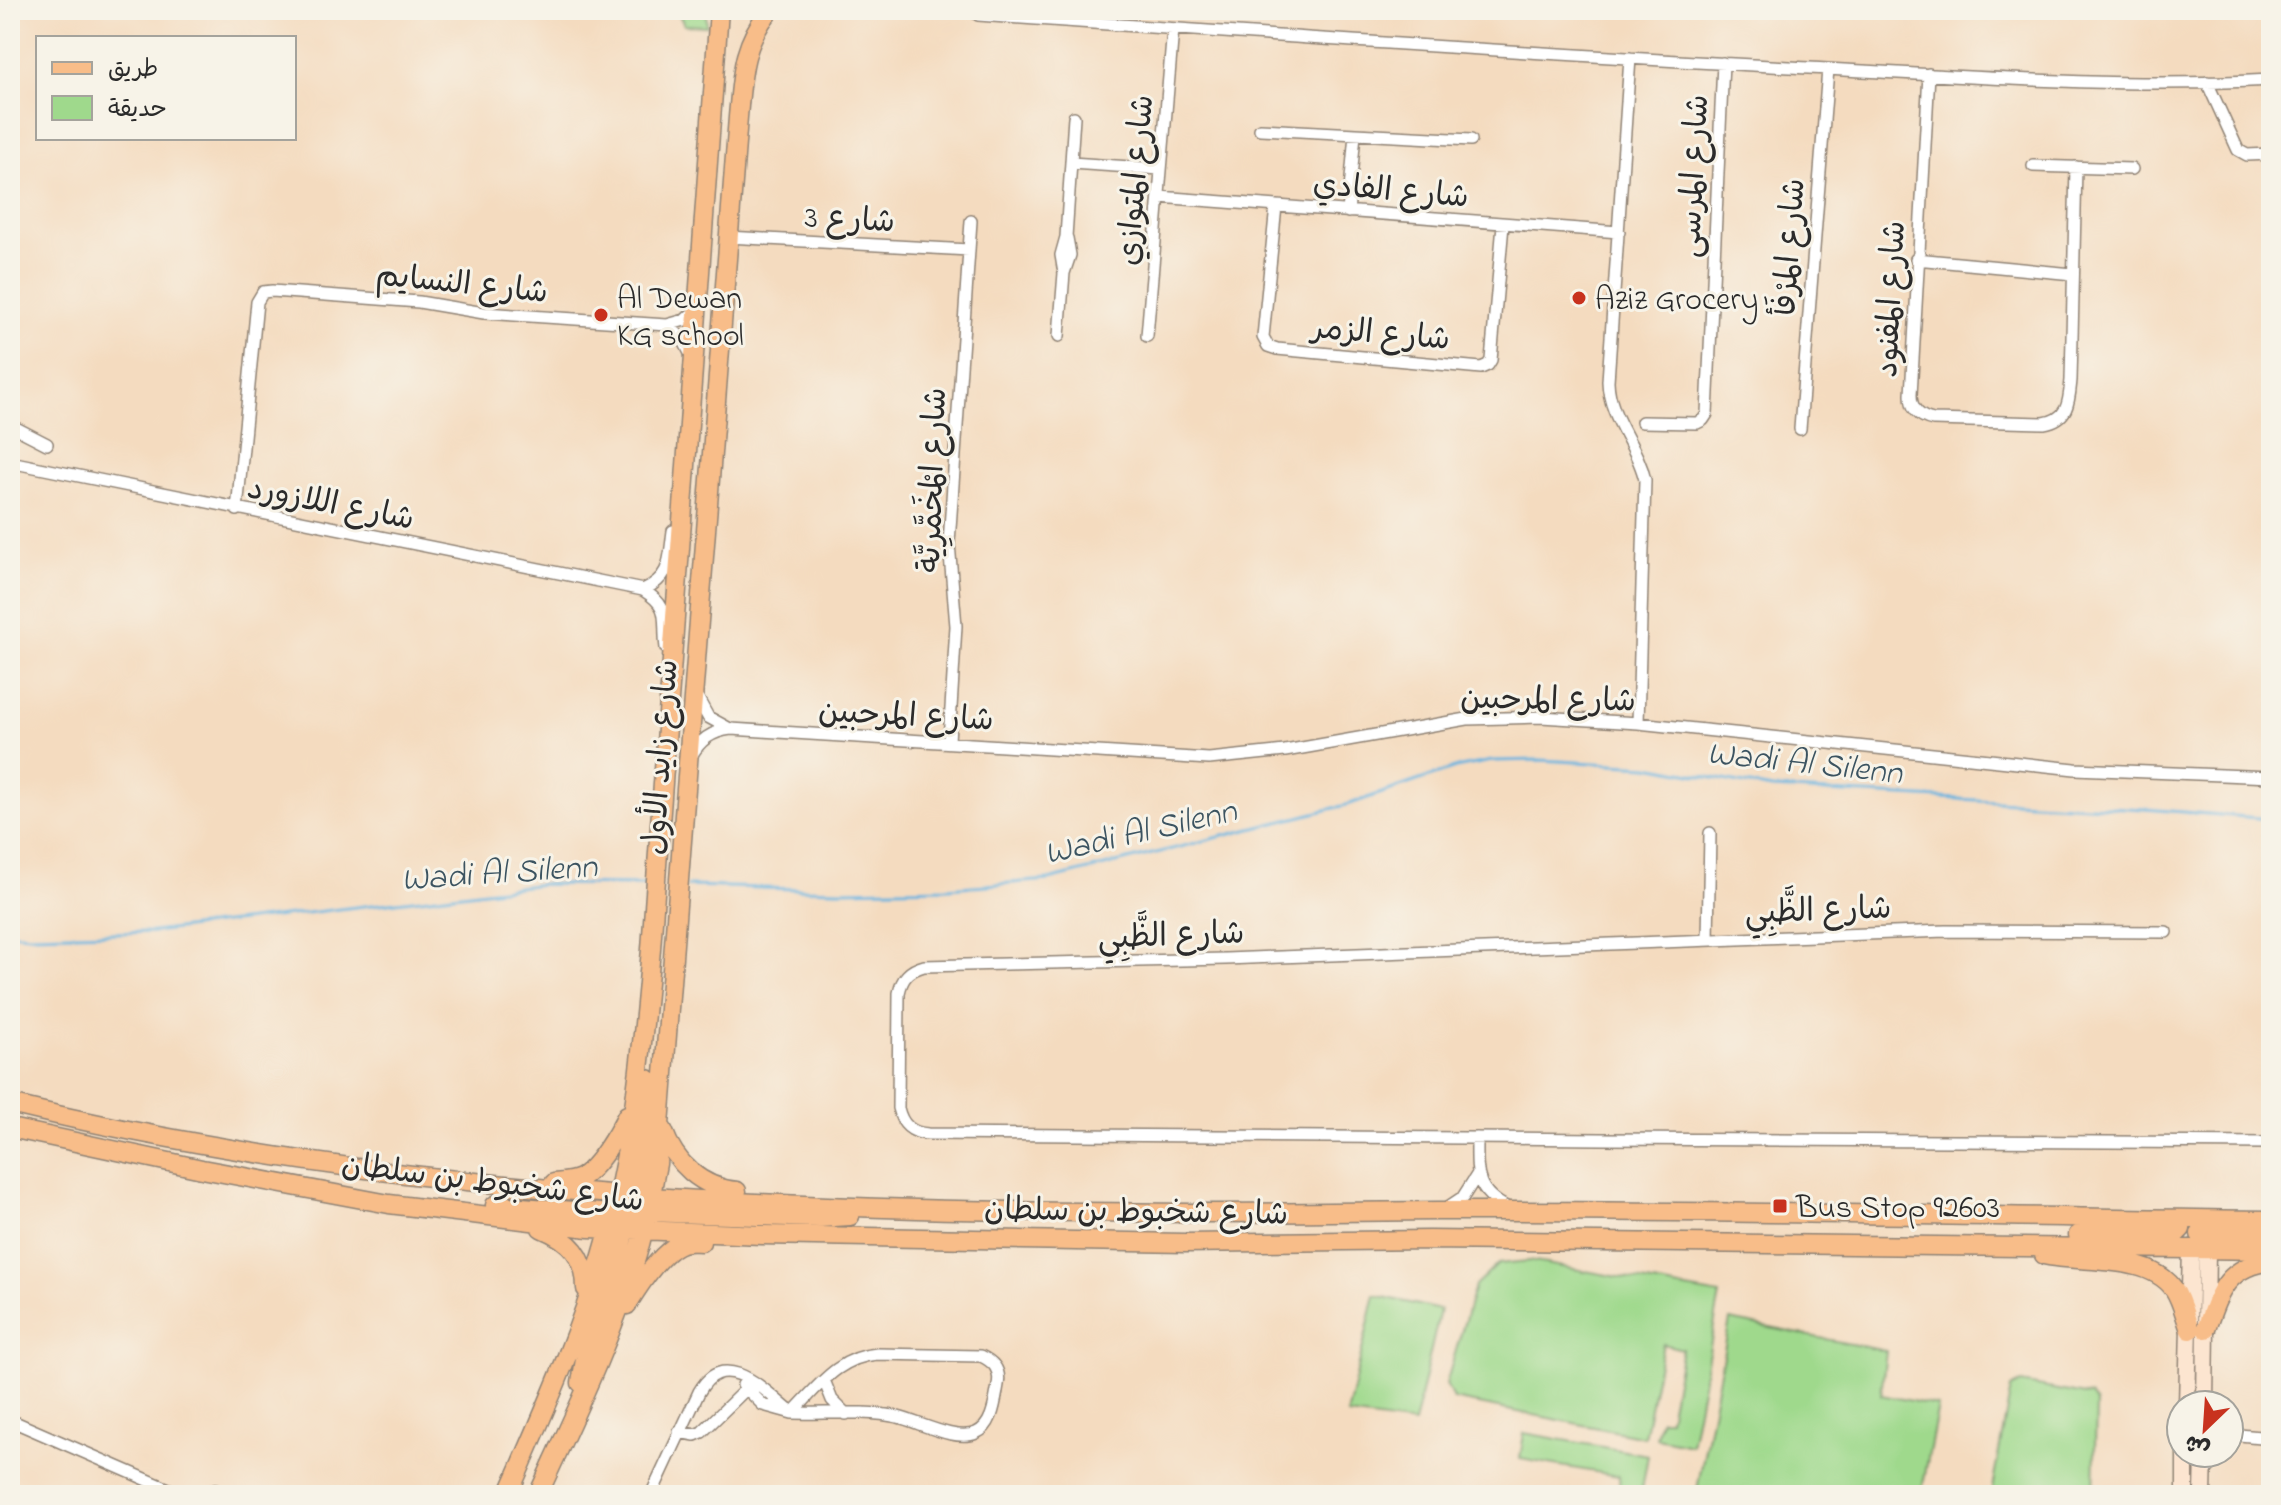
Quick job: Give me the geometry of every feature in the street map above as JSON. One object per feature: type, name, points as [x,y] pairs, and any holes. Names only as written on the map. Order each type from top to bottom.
[{"type":"main road","name":"شارع زايد الأول","points":[[538,1495],[582,1400],[638,1252],[630,1213],[634,1101],[651,949],[719,10]]},
{"type":"main road","name":"شارع زايد الأول","points":[[508,1495],[586,1301],[630,1213],[662,1128],[668,1017],[744,57],[755,31],[770,10]]},
{"type":"main road","points":[[582,1400],[583,1367],[630,1213],[644,1136],[650,1056],[645,1019]]},
{"type":"main road","points":[[519,1187],[573,1180],[584,1175],[609,1146],[634,1101]]},
{"type":"main road","name":"شارع شخبوط بن سلطان","points":[[10,1104],[196,1142],[519,1187],[630,1213],[762,1235],[1185,1243],[1442,1240],[2271,1250]]},
{"type":"main road","name":"شارع شخبوط بن سلطان","points":[[10,1128],[389,1204],[520,1219],[630,1213],[882,1208],[1221,1213],[1516,1211],[2271,1220]]},
{"type":"main road","points":[[662,1128],[679,1161],[714,1187],[837,1198],[882,1208]]},
{"type":"main road","points":[[389,1204],[467,1203],[630,1213]]},
{"type":"main road","points":[[520,1219],[551,1232],[571,1245],[586,1272],[586,1301]]},
{"type":"main road","points":[[2050,1247],[2059,1240],[2079,1235],[2177,1233],[2181,1229],[2180,1219]]},
{"type":"main road","points":[[2180,1219],[2199,1250],[2198,1330],[2204,1389]]},
{"type":"main road","points":[[2199,1250],[2271,1233]]},
{"type":"main road","points":[[609,1334],[642,1282],[676,1246],[688,1242],[741,1242],[762,1235]]},
{"type":"main road","points":[[2019,1246],[2055,1257],[2133,1265],[2157,1273],[2180,1299],[2198,1330]]},
{"type":"main road","points":[[2188,1389],[2189,1358],[2198,1330],[2225,1284],[2247,1266],[2271,1261]]},
{"type":"main road","points":[[2189,1358],[2196,1374],[2195,1389]]},
{"type":"main road","points":[[2185,1469],[2185,1495]]},
{"type":"main road","points":[[2203,1495],[2204,1469]]},
{"type":"street","points":[[978,15],[1630,58],[2082,82],[2271,80]]},
{"type":"street","name":"شارع المتوازي","points":[[1147,336],[1173,29]]},
{"type":"street","points":[[1630,58],[1608,391],[1612,409],[1636,451],[1645,480],[1638,723]]},
{"type":"street","name":"شارع المرسى","points":[[1642,422],[1697,423],[1707,414],[1723,63]]},
{"type":"street","name":"شارع المرْفَأ","points":[[1800,429],[1828,69]]},
{"type":"street","name":"شارع المفنود","points":[[1929,74],[1916,259],[1911,400],[1919,414],[1933,420],[2044,423],[2062,416],[2070,398],[2076,167]]},
{"type":"street","points":[[2207,82],[2238,150],[2247,155],[2271,154]]},
{"type":"street","points":[[1059,336],[1064,273],[1070,255],[1066,237],[1074,117]]},
{"type":"street","points":[[1260,129],[1471,140]]},
{"type":"street","points":[[1348,212],[1355,134]]},
{"type":"street","points":[[1071,163],[1160,169]]},
{"type":"street","points":[[2033,166],[2132,169]]},
{"type":"street","name":"شارع الفادي","points":[[1159,197],[1619,232]]},
{"type":"street","name":"شارع الزمر","points":[[1276,206],[1263,337],[1268,346],[1481,368],[1491,360],[1503,225]]},
{"type":"street","name":"شارع المْخَمَّرِيَّة","points":[[949,741],[956,626],[949,543],[971,221]]},
{"type":"street","name":"شارع 3","points":[[728,237],[969,250]]},
{"type":"street","points":[[1916,259],[2073,274]]},
{"type":"street","name":"شارع النسايم","points":[[237,510],[257,302],[263,292],[419,302],[484,313],[667,325]]},
{"type":"street","points":[[667,325],[685,320],[699,307]]},
{"type":"street","points":[[667,325],[683,339],[694,370]]},
{"type":"street","points":[[10,425],[47,444]]},
{"type":"street","name":"شارع اللازورد","points":[[10,462],[643,590]]},
{"type":"street","points":[[672,667],[665,641],[663,607],[643,590],[661,580],[666,573],[676,514],[685,495]]},
{"type":"street","points":[[695,690],[699,704],[708,717],[720,726],[731,729]]},
{"type":"street","name":"شارع المرحبين","points":[[731,729],[1226,759],[1467,719],[1541,717],[1638,723],[2075,769],[2271,777]]},
{"type":"street","points":[[690,758],[703,740],[716,732],[731,729]]},
{"type":"street","points":[[1708,939],[1710,833]]},
{"type":"street","name":"شارع الظَّبِي","points":[[2166,932],[1945,931],[1226,959],[924,966],[909,972],[900,985],[898,1108],[905,1124],[919,1133],[2271,1143]]},
{"type":"street","points":[[1477,1138],[1477,1175],[1483,1189],[1493,1199],[1516,1211]]},
{"type":"street","points":[[1441,1211],[1463,1197],[1477,1175]]},
{"type":"street","points":[[738,1373],[746,1389],[763,1405],[792,1413],[895,1416],[957,1435],[974,1434],[987,1424],[999,1375],[990,1360],[981,1356],[877,1354],[846,1362],[792,1413]]},
{"type":"street","points":[[651,1495],[703,1384],[718,1373],[738,1373],[755,1382],[792,1413]]},
{"type":"street","points":[[824,1380],[832,1400],[846,1414]]},
{"type":"street","points":[[679,1432],[695,1435],[702,1432],[746,1389]]},
{"type":"street","points":[[10,1420],[175,1493],[203,1494],[215,1489],[230,1495]]},
{"type":"street","points":[[2245,1436],[2271,1438]]},
{"type":"street","points":[[2204,1475],[2208,1469]]},
{"type":"green space","points":[[677,10],[706,10],[707,26],[684,25]]},
{"type":"green space","points":[[1529,1261],[1720,1295],[1691,1445],[1656,1438],[1660,1419],[1669,1419],[1682,1349],[1663,1344],[1644,1437],[1453,1399],[1446,1384],[1475,1286],[1498,1264]]},
{"type":"green space","points":[[1375,1295],[1440,1310],[1414,1424],[1347,1415]]},
{"type":"green space","points":[[1730,1320],[1886,1351],[1881,1395],[1938,1406],[1921,1495],[1696,1495]]},
{"type":"green space","points":[[2021,1383],[2090,1396],[2096,1404],[2094,1495],[1996,1495],[1992,1489],[2011,1388]]},
{"type":"green space","points":[[1524,1433],[1648,1455],[1641,1495],[1620,1495],[1619,1476],[1520,1459]]},
{"type":"waterway","name":"Wadi Al Silenn","points":[[687,886],[839,890],[948,888],[1049,880],[1350,804],[1455,768],[1492,761],[1540,760],[1649,766],[1772,789],[2145,809],[2271,819]]},
{"type":"waterway","name":"Wadi Al Silenn","points":[[10,933],[153,932],[542,884],[647,885]]},
{"type":"place","name":"Aziz Grocery","points":[[1579,298]]},
{"type":"place","name":"Al Dewan KG school","points":[[601,315]]},
{"type":"place","name":"Bus Stop 92603","points":[[1780,1206]]}]
